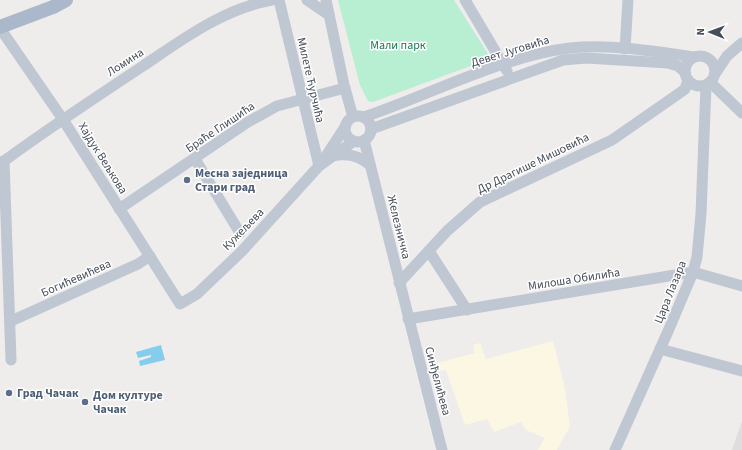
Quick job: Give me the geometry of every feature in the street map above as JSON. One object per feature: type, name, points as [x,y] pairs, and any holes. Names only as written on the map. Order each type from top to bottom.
[{"type":"main road","points":[[0,18],[46,0]]},
{"type":"main road","points":[[0,27],[53,7],[66,0]]},
{"type":"street","name":"Ломина","points":[[2,161],[62,118],[196,31],[225,14],[250,5],[272,0]]},
{"type":"street","name":"Милете Ћурчића","points":[[279,0],[319,166]]},
{"type":"street","points":[[308,0],[330,15]]},
{"type":"street","points":[[326,0],[349,103],[358,117],[369,122],[371,129],[369,136],[359,140],[346,134],[345,127],[348,121],[358,117]]},
{"type":"street","points":[[465,0],[504,65],[510,78]]},
{"type":"street","points":[[625,49],[628,0]]},
{"type":"street","name":"Хајдук Вељкова","points":[[0,27],[62,118],[180,304]]},
{"type":"street","points":[[726,56],[707,58],[701,56],[694,57],[687,63],[686,76],[696,86],[710,80],[726,56],[742,43]]},
{"type":"street","name":"Девет Југовића","points":[[358,117],[378,112],[504,65],[550,52],[571,48],[672,52],[694,57]]},
{"type":"street","name":"Девет Југовића","points":[[371,129],[563,60],[586,58],[668,63],[678,66],[686,76]]},
{"type":"street","points":[[707,58],[714,65],[710,80]]},
{"type":"street","name":"Др Драгише Мишовића","points":[[399,283],[458,221],[480,202],[612,140],[685,89],[686,76]]},
{"type":"street","points":[[710,80],[742,113]]},
{"type":"street","name":"Цара Лазара","points":[[615,450],[693,272],[697,257],[702,214],[710,80]]},
{"type":"street","name":"Браће Глишића","points":[[120,209],[259,116],[280,104],[345,88]]},
{"type":"street","points":[[349,103],[365,111],[378,112]]},
{"type":"street","name":"Кужељева","points":[[319,166],[345,127]]},
{"type":"street","name":"Кужељева","points":[[180,304],[197,294],[242,251],[319,166],[331,156],[359,140]]},
{"type":"street","name":"Железничка","points":[[359,140],[370,165],[408,320]]},
{"type":"street","points":[[331,156],[348,154],[362,159],[370,165]]},
{"type":"street","points":[[196,159],[240,233]]},
{"type":"street","points":[[2,161],[11,360]]},
{"type":"street","points":[[429,251],[467,310]]},
{"type":"street","name":"Богићевићева","points":[[10,322],[138,264],[150,256]]},
{"type":"street","name":"Милоша Обилића","points":[[408,320],[693,272],[742,286]]},
{"type":"street","name":"Синђелићева","points":[[408,320],[442,450]]},
{"type":"street","points":[[660,349],[742,371]]},
{"type":"shaded area","points":[[553,341],[565,389],[570,426],[557,450],[538,450],[545,438],[526,430],[521,422],[494,432],[487,419],[465,425],[446,370],[440,371],[437,363],[475,353],[473,345],[480,343],[486,359]]},
{"type":"shaded area","points":[[742,421],[742,450],[732,450]]},
{"type":"green space","name":"Мали парк","points":[[338,0],[454,0],[488,54],[488,57],[484,61],[373,102],[368,101],[360,85]]},
{"type":"water","points":[[161,345],[165,360],[140,366],[139,361],[151,357],[151,355],[138,358],[136,352]]},
{"type":"place","name":"Месна заједница Стари град","points":[[187,180]]},
{"type":"place","name":"Град Чачак","points":[[9,393]]},
{"type":"place","name":"Дом културе Чачак","points":[[85,402]]}]
